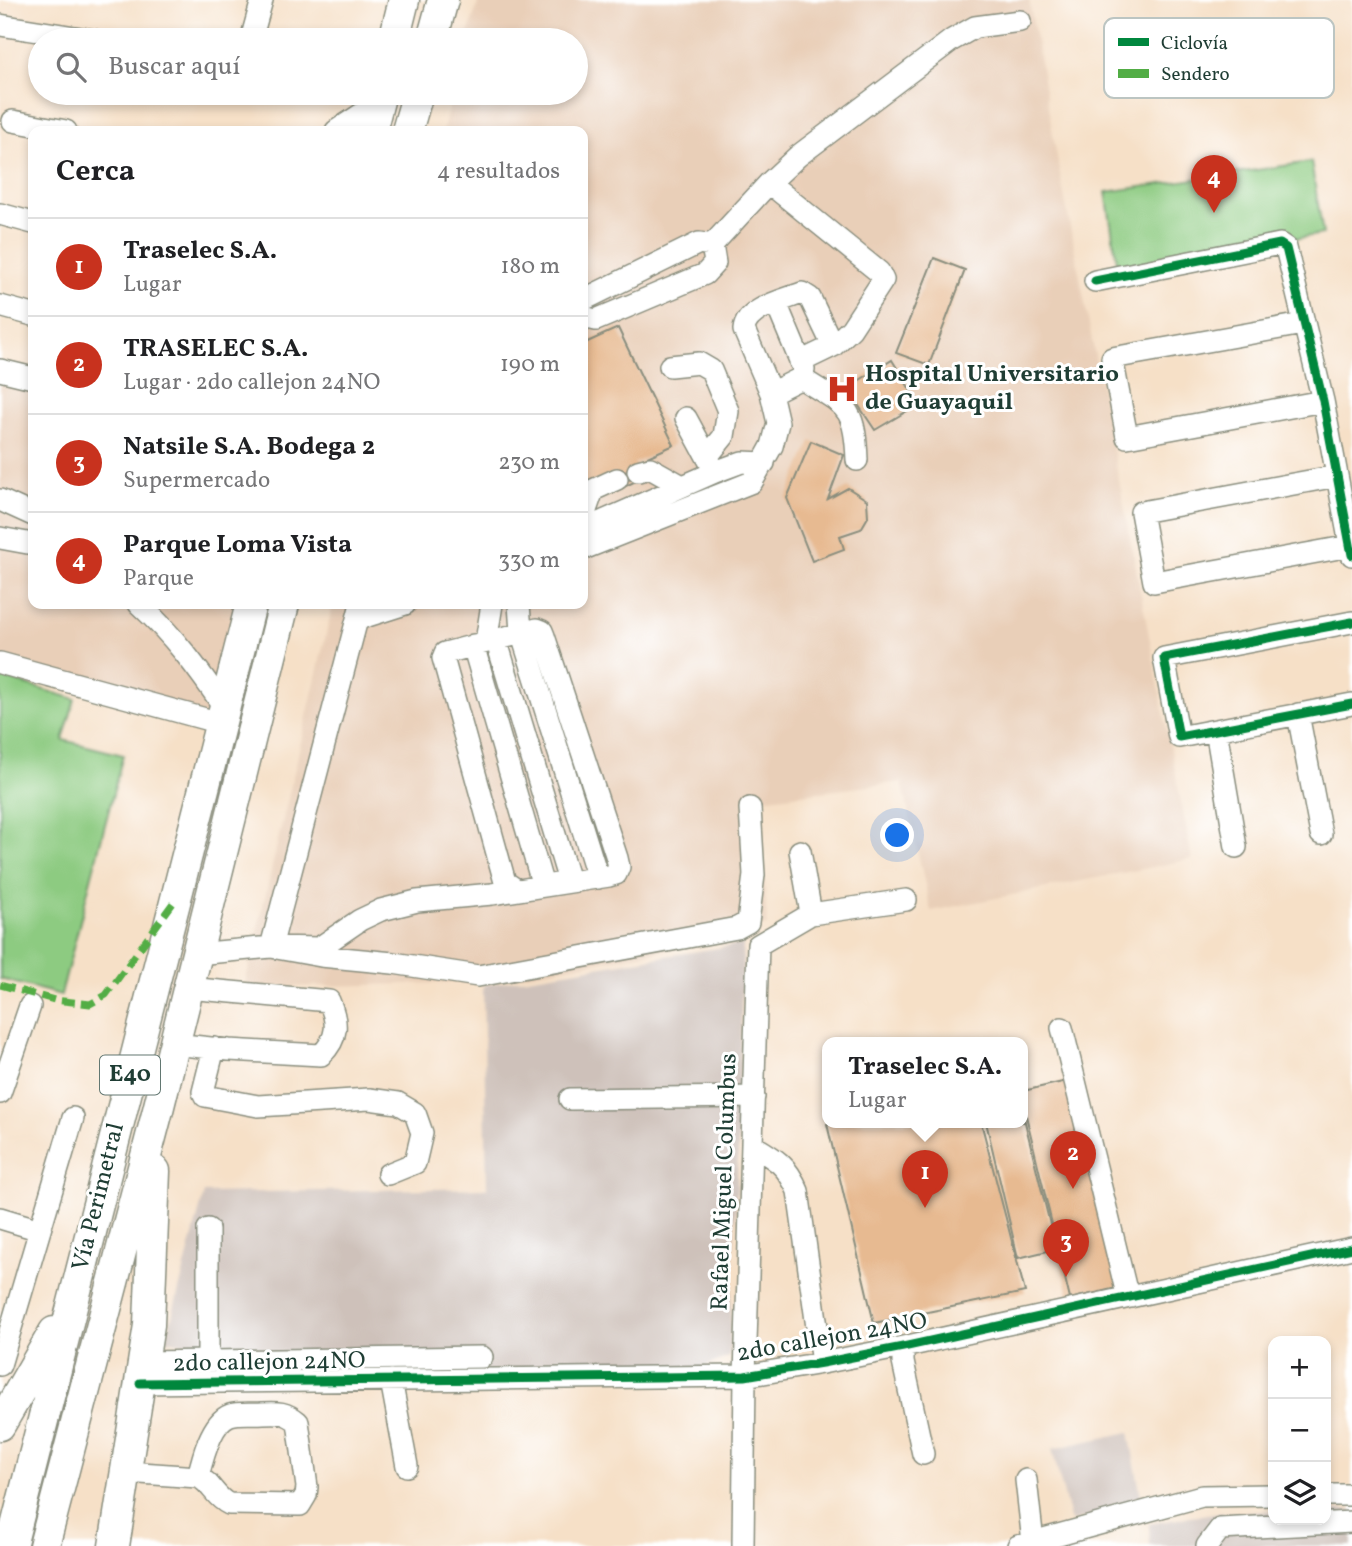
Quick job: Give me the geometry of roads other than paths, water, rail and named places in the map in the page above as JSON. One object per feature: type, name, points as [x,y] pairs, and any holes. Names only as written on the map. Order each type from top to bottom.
[{"type":"highway","points":[[397,28],[404,0]]},
{"type":"highway","points":[[435,28],[443,0]]},
{"type":"highway","points":[[408,126],[415,105]]},
{"type":"highway","name":"Vía Perimetral","points":[[10,1546],[250,609]]},
{"type":"highway","name":"Vía Perimetral","points":[[44,1546],[157,1114],[283,609]]},
{"type":"highway","points":[[114,1546],[149,1325],[157,1114]]},
{"type":"highway","points":[[0,1425],[74,1298]]},
{"type":"street","points":[[254,28],[262,0]]},
{"type":"street","points":[[712,245],[797,156],[952,40],[975,27],[1020,21]]},
{"type":"street","points":[[0,24],[28,29]]},
{"type":"street","points":[[345,126],[377,109]]},
{"type":"street","points":[[13,121],[40,126]]},
{"type":"street","points":[[769,183],[879,272],[883,280],[851,329],[771,393]]},
{"type":"street","points":[[0,214],[28,222]]},
{"type":"street","points":[[588,298],[699,243],[712,245]]},
{"type":"street","points":[[1095,281],[1280,244],[1286,248],[1290,255],[1338,476],[1351,551],[1154,582],[1141,512],[1338,476]]},
{"type":"street","points":[[588,318],[596,320],[705,274],[715,263],[712,245]]},
{"type":"street","points":[[588,547],[751,482],[772,446],[778,422],[771,393],[744,330],[744,322],[754,312],[802,293],[810,298],[833,346]]},
{"type":"street","points":[[776,303],[801,370],[847,410],[856,429],[857,460]]},
{"type":"street","points":[[0,306],[28,314]]},
{"type":"street","points":[[1303,324],[1112,359],[1127,437],[1323,401]]},
{"type":"street","points":[[588,528],[682,486],[711,464],[724,436],[728,411],[711,370],[699,363],[670,366]]},
{"type":"street","points":[[0,370],[28,377]]},
{"type":"street","points":[[686,418],[726,493]]},
{"type":"street","points":[[711,464],[764,463]]},
{"type":"street","points":[[638,471],[650,468],[682,486]]},
{"type":"street","points":[[588,504],[593,490],[617,480]]},
{"type":"street","points":[[0,500],[28,513]]},
{"type":"street","points":[[0,538],[28,543]]},
{"type":"street","points":[[144,609],[165,628],[197,667],[222,715]]},
{"type":"street","points":[[491,609],[485,642],[543,886]]},
{"type":"street","points":[[519,609],[520,632]]},
{"type":"street","points":[[271,947],[360,611]]},
{"type":"street","points":[[1352,622],[1164,658],[1179,737],[1352,704]]},
{"type":"street","points":[[196,954],[271,947],[318,948],[381,909],[417,901],[517,890],[616,874],[619,867],[617,858],[544,636],[542,631],[537,629],[445,653],[443,659],[505,882],[517,890]]},
{"type":"street","points":[[485,642],[569,881]]},
{"type":"street","points":[[0,663],[222,715]]},
{"type":"street","points":[[1298,715],[1321,834]]},
{"type":"street","points":[[1216,730],[1236,847]]},
{"type":"street","points":[[271,947],[478,976],[737,928],[748,922],[754,875],[750,808]]},
{"type":"street","points":[[800,851],[811,914],[906,900]]},
{"type":"street","name":"Rafael Miguel Columbus","points":[[743,1546],[758,946],[811,914]]},
{"type":"street","points":[[174,1044],[321,1055],[330,1046],[337,1019],[329,1001],[187,988]]},
{"type":"street","points":[[0,1093],[30,1006]]},
{"type":"street","points":[[1062,1028],[1125,1286],[1130,1297]]},
{"type":"street","points":[[214,1048],[203,1092],[205,1096],[215,1100],[258,1106],[369,1099],[398,1102],[415,1112],[422,1133],[415,1163],[388,1174]]},
{"type":"street","points":[[570,1099],[754,1097]]},
{"type":"street","points":[[0,1366],[73,1118]]},
{"type":"street","points":[[752,1146],[780,1161],[792,1176],[799,1191],[822,1363]]},
{"type":"street","points":[[0,1218],[40,1230]]},
{"type":"street","points":[[208,1229],[208,1362]]},
{"type":"street","name":"2do callejon 24NO","points":[[142,1373],[391,1380],[746,1376],[903,1346],[1352,1248]]},
{"type":"street","points":[[903,1346],[923,1454]]},
{"type":"street","points":[[142,1373],[208,1362],[482,1357]]},
{"type":"street","points":[[391,1380],[407,1466]]},
{"type":"street","points":[[126,1472],[198,1477],[205,1480],[220,1500],[229,1504],[300,1506],[307,1488],[298,1422],[281,1412],[229,1415],[219,1425],[203,1453],[198,1477]]},
{"type":"street","points":[[1026,1480],[1025,1544],[1202,1496],[1268,1495]]},
{"type":"street","points":[[1331,1495],[1352,1495]]},
{"type":"street","points":[[1207,1546],[1220,1529],[1352,1522]]},
{"type":"place","name":"Parque Loma Vista","points":[[1214,213]]},
{"type":"place","name":"Hospital Universitario de Guayaquil","points":[[842,389]]},
{"type":"place","name":"TRASELEC S.A.","points":[[1073,1189]]},
{"type":"place","name":"Traselec S.A.","points":[[925,1208]]},
{"type":"place","name":"Natsile S.A. Bodega 2","points":[[1066,1277]]}]
